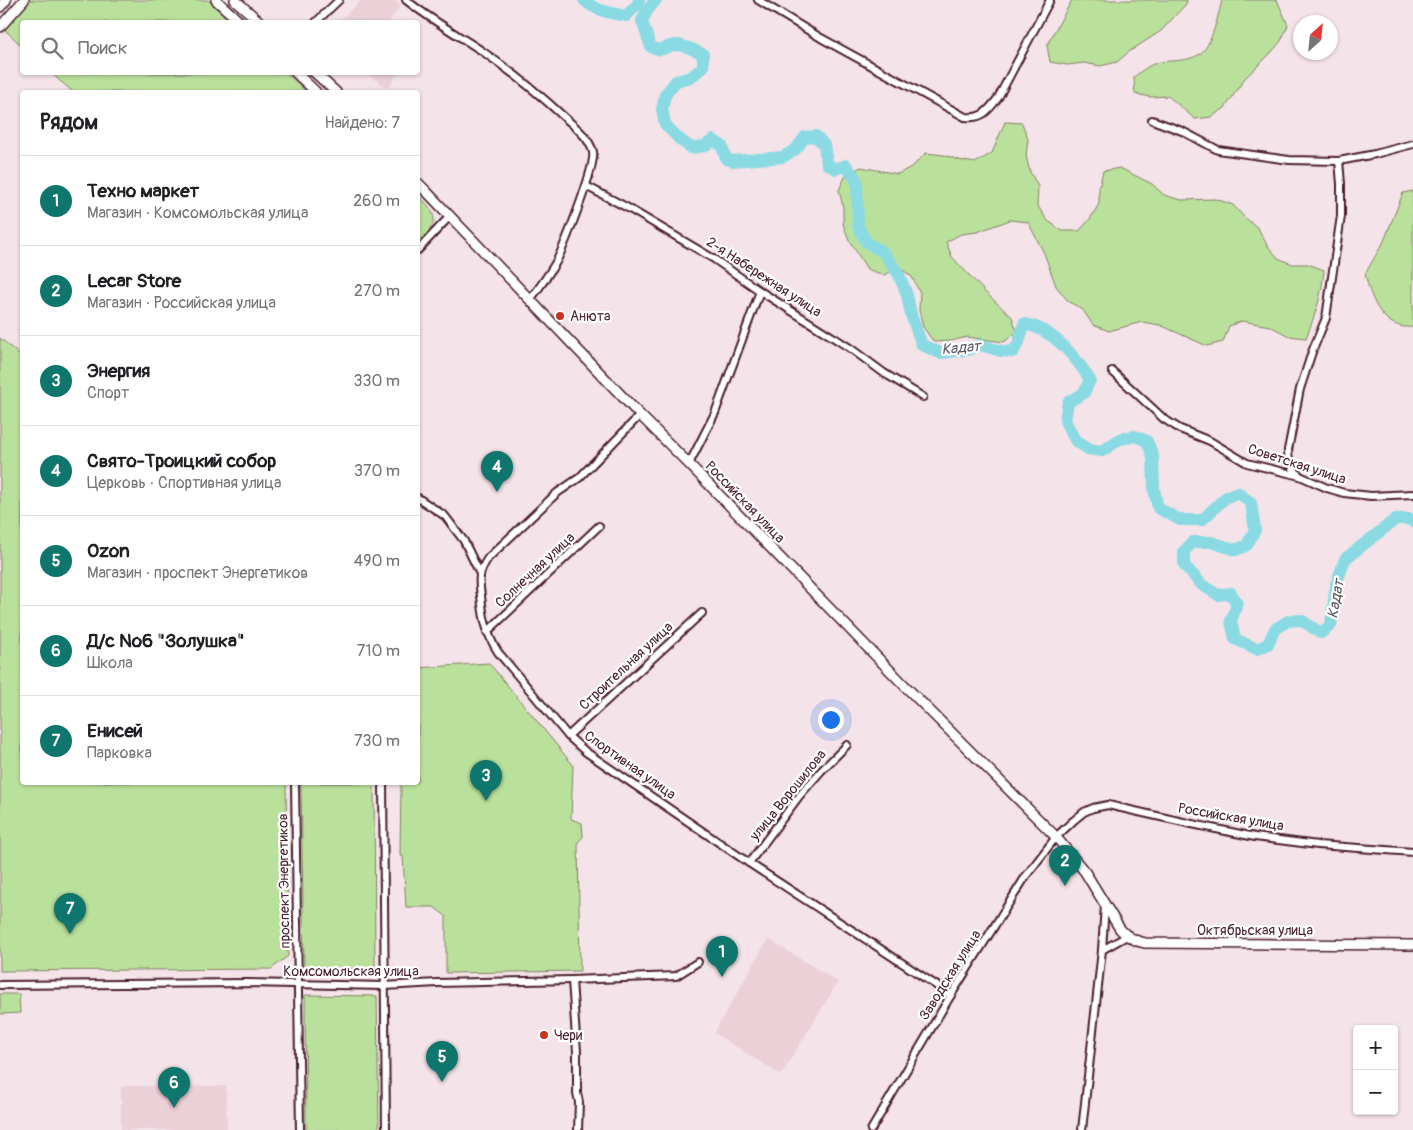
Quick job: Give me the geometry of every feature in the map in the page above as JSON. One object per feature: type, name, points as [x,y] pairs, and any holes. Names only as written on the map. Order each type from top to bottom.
[{"type":"street","points":[[0,7],[6,0]]},
{"type":"street","points":[[0,27],[24,0]]},
{"type":"street","points":[[216,0],[238,20]]},
{"type":"street","points":[[235,0],[258,20]]},
{"type":"street","points":[[318,20],[339,0]]},
{"type":"street","points":[[406,0],[423,14],[483,52],[524,82],[580,131],[589,142],[593,154],[586,186],[557,260],[530,300]]},
{"type":"street","points":[[758,0],[821,38],[965,117],[974,118],[981,116],[991,108],[998,98],[1050,0]]},
{"type":"street","points":[[298,75],[314,90]]},
{"type":"street","points":[[317,75],[334,90]]},
{"type":"street","points":[[1152,120],[1182,131],[1207,146],[1226,152],[1289,160],[1339,161],[1413,144]]},
{"type":"street","points":[[1300,476],[1291,467],[1288,450],[1300,389],[1326,318],[1340,216],[1341,184],[1339,161]]},
{"type":"street","name":"Российская улица","points":[[420,184],[640,415],[1056,838],[1085,872],[1120,929],[1127,936]]},
{"type":"street","name":"2-я Набережная улица","points":[[586,186],[661,227],[714,259],[923,398]]},
{"type":"street","points":[[420,248],[450,216]]},
{"type":"street","points":[[688,464],[715,413],[760,291]]},
{"type":"street","name":"Советская улица","points":[[1112,371],[1164,419],[1180,429],[1210,441],[1247,464],[1300,476],[1328,488],[1350,494],[1371,496],[1413,494]]},
{"type":"street","points":[[480,574],[488,558],[557,493],[579,478],[640,415]]},
{"type":"street","points":[[420,499],[445,516],[464,541],[480,574]]},
{"type":"street","name":"Солнечная улица","points":[[488,632],[599,526]]},
{"type":"street","name":"Спортивная улица","points":[[480,574],[483,617],[492,643],[568,736],[586,752],[749,863],[951,995]]},
{"type":"street","name":"Строительная улица","points":[[568,736],[702,613]]},
{"type":"street","name":"улица Ворошилова","points":[[749,863],[800,795],[847,745]]},
{"type":"street","name":"проспект Энергетиков","points":[[295,785],[300,1130]]},
{"type":"street","points":[[383,785],[386,1130]]},
{"type":"street","name":"Российская улица","points":[[1056,838],[1073,820],[1084,812],[1108,805],[1255,837],[1318,845],[1413,852]]},
{"type":"street","name":"Заводская улица","points":[[871,1130],[951,995],[1026,876],[1056,838]]},
{"type":"street","points":[[1082,1130],[1102,950],[1105,905]]},
{"type":"street","points":[[1102,950],[1127,936]]},
{"type":"street","name":"Октябрьская улица","points":[[1127,936],[1135,941],[1145,943],[1413,945]]},
{"type":"street","name":"Комсомольская улица","points":[[0,985],[298,983],[384,986],[572,980],[676,976],[698,962]]},
{"type":"street","points":[[572,980],[579,1102],[578,1130]]},
{"type":"shaded area","points":[[361,0],[393,0],[401,5],[390,20],[340,20]]},
{"type":"shaded area","points":[[368,75],[397,75],[388,88]]},
{"type":"shaded area","points":[[768,939],[838,982],[781,1075],[714,1033]]},
{"type":"shaded area","points":[[121,1086],[226,1086],[227,1130],[121,1130]]},
{"type":"green space","points":[[29,0],[208,0],[230,20],[20,20],[20,44],[4,29]]},
{"type":"green space","points":[[1072,0],[1187,0],[1186,4],[1161,31],[1130,51],[1117,62],[1100,66],[1084,63],[1067,65],[1050,62],[1047,45]]},
{"type":"green space","points":[[1222,0],[1277,0],[1288,25],[1281,41],[1245,78],[1225,108],[1211,117],[1195,119],[1168,96],[1151,97],[1135,94],[1134,77],[1151,65],[1188,59],[1200,54],[1204,50],[1214,29]]},
{"type":"green space","points":[[53,75],[288,75],[305,90],[71,90]]},
{"type":"green space","points":[[1005,122],[1022,123],[1028,139],[1026,156],[1030,172],[1038,186],[1037,205],[1047,220],[1062,231],[1079,231],[1090,219],[1099,204],[1099,188],[1103,171],[1120,168],[1152,184],[1164,195],[1181,200],[1216,199],[1233,205],[1258,228],[1267,245],[1278,258],[1292,264],[1308,264],[1324,270],[1318,305],[1306,338],[1289,336],[1270,326],[1242,321],[1229,326],[1223,342],[1207,346],[1160,325],[1142,322],[1109,331],[1093,325],[1083,310],[1068,301],[1056,286],[1044,253],[1028,222],[1010,220],[977,232],[961,234],[946,242],[952,257],[1012,317],[1017,332],[1004,342],[967,337],[951,341],[934,342],[923,327],[919,310],[920,293],[912,277],[899,267],[884,275],[867,269],[849,240],[843,224],[843,207],[839,190],[846,175],[861,167],[898,174],[913,166],[926,153],[944,155],[975,163],[992,153]]},
{"type":"green space","points":[[1413,191],[1413,327],[1402,327],[1393,324],[1380,311],[1375,303],[1365,274],[1384,241],[1403,193]]},
{"type":"green space","points":[[420,197],[433,214],[434,219],[430,230],[420,242]]},
{"type":"green space","points":[[0,338],[20,355],[20,785],[286,785],[288,956],[271,969],[0,971]]},
{"type":"green space","points":[[489,663],[573,765],[571,819],[582,823],[583,837],[578,842],[580,971],[446,973],[446,916],[434,907],[406,907],[403,856],[400,856],[401,785],[420,785],[420,668]]},
{"type":"green space","points":[[301,785],[374,785],[375,971],[304,970]]},
{"type":"green space","points":[[0,994],[19,994],[20,1013],[0,1014]]},
{"type":"green space","points":[[305,995],[377,996],[379,1130],[306,1130]]},
{"type":"waterway","name":"Кадат","points":[[584,0],[598,9],[626,16],[638,4],[639,0]]},
{"type":"waterway","name":"Кадат","points":[[656,0],[642,21],[651,47],[662,49],[678,45],[703,54],[703,67],[691,77],[676,81],[665,95],[662,109],[665,124],[679,139],[691,148],[705,146],[713,140],[722,146],[726,159],[733,161],[783,157],[796,149],[805,137],[816,136],[824,145],[827,164],[836,169],[846,165],[857,181],[858,226],[866,242],[884,253],[899,275],[922,345],[940,353],[968,350],[981,345],[1001,351],[1013,352],[1019,342],[1024,324],[1044,331],[1070,353],[1090,380],[1084,393],[1068,402],[1065,421],[1075,440],[1088,449],[1102,451],[1120,439],[1135,436],[1147,441],[1153,456],[1154,489],[1158,508],[1180,520],[1202,520],[1226,497],[1239,493],[1251,503],[1255,530],[1247,545],[1236,550],[1211,542],[1193,542],[1184,551],[1184,565],[1202,585],[1218,595],[1231,593],[1237,604],[1231,621],[1235,639],[1257,649],[1268,644],[1275,629],[1288,621],[1301,620],[1321,633],[1331,625],[1336,585],[1345,559],[1396,519],[1410,519],[1413,522]]},
{"type":"place","name":"Анюта","points":[[560,316]]},
{"type":"place","name":"Свято-Троицкий собор","points":[[497,492]]},
{"type":"place","name":"Энергия","points":[[486,801]]},
{"type":"place","name":"Lecar Store","points":[[1065,886]]},
{"type":"place","name":"Енисей","points":[[70,934]]},
{"type":"place","name":"Техно маркет","points":[[722,977]]},
{"type":"place","name":"Чери","points":[[544,1035]]},
{"type":"place","name":"Ozon","points":[[442,1082]]},
{"type":"place","name":"Д/с №6 \"Золушка\"","points":[[174,1108]]}]
